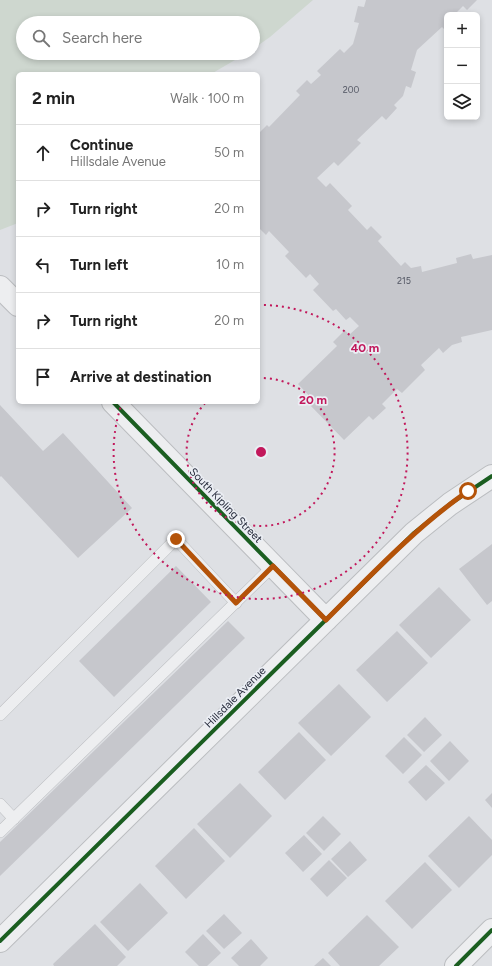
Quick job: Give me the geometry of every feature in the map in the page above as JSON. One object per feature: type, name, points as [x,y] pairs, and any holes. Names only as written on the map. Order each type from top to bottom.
[{"type":"street","name":"South Kipling Street","points":[[115,404],[326,620]]},
{"type":"street","name":"Hillsdale Avenue","points":[[0,941],[420,528],[450,504],[492,476]]},
{"type":"street","points":[[456,966],[492,930]]},
{"type":"lane","points":[[0,715],[176,539],[236,603]]},
{"type":"lane","points":[[0,832],[273,566]]},
{"type":"lane","points":[[0,804],[14,819]]},
{"type":"shaded area","points":[[0,0],[313,0],[260,44],[260,16],[16,16],[16,60],[235,60],[214,72],[16,72],[16,224],[0,230]]},
{"type":"building","points":[[366,0],[477,0],[467,10],[463,6],[457,12],[444,12],[444,29],[442,27],[417,50],[411,70],[416,72],[411,88],[406,86],[403,96],[394,105],[397,108],[386,120],[382,116],[357,140],[361,143],[338,166],[334,162],[317,178],[326,187],[330,183],[352,206],[348,210],[367,230],[371,226],[382,237],[378,241],[401,266],[405,262],[411,268],[421,266],[422,272],[457,263],[456,258],[471,254],[473,259],[492,255],[492,330],[461,337],[462,342],[452,345],[443,353],[439,348],[421,365],[425,370],[402,393],[397,389],[382,404],[386,408],[373,420],[369,416],[344,440],[309,404],[313,400],[298,384],[337,346],[333,342],[345,330],[349,335],[359,326],[350,317],[346,320],[336,309],[333,311],[313,290],[319,284],[310,274],[306,278],[285,256],[289,252],[269,231],[266,235],[260,229],[260,132],[267,125],[269,127],[300,95],[296,91],[307,80],[311,84],[321,75],[317,71],[340,49],[344,53],[353,44],[359,23],[354,22],[358,6],[364,7]]},
{"type":"building","points":[[0,405],[43,451],[63,433],[132,508],[78,558],[1,476],[0,477]]},
{"type":"building","points":[[492,544],[492,601],[487,605],[459,569]]},
{"type":"building","points":[[176,566],[211,602],[114,697],[79,661]]},
{"type":"building","points":[[439,587],[471,620],[431,658],[399,625]]},
{"type":"building","points":[[228,621],[245,638],[0,876],[0,842]]},
{"type":"building","points":[[397,631],[428,663],[387,702],[356,670]]},
{"type":"building","points":[[339,684],[371,717],[331,756],[298,723]]},
{"type":"building","points":[[425,717],[442,735],[424,752],[407,735]]},
{"type":"building","points":[[299,732],[326,760],[285,800],[258,772]]},
{"type":"building","points":[[404,737],[422,755],[403,774],[385,756]]},
{"type":"building","points":[[450,741],[469,761],[449,781],[430,761]]},
{"type":"building","points":[[426,765],[445,783],[426,801],[408,782]]},
{"type":"building","points":[[240,783],[272,816],[230,858],[197,824]]},
{"type":"building","points":[[492,793],[492,808],[485,800]]},
{"type":"building","points":[[323,816],[341,834],[324,851],[306,833]]},
{"type":"building","points":[[469,816],[492,840],[492,855],[459,888],[428,856]]},
{"type":"building","points":[[194,828],[225,861],[186,899],[155,866]]},
{"type":"building","points":[[304,835],[322,854],[303,872],[285,853]]},
{"type":"building","points":[[350,841],[367,860],[348,877],[331,859]]},
{"type":"building","points":[[329,860],[347,878],[327,897],[310,879]]},
{"type":"building","points":[[425,862],[452,890],[412,929],[385,901]]},
{"type":"building","points":[[140,883],[168,913],[128,951],[100,922]]},
{"type":"building","points":[[224,914],[242,933],[224,949],[206,931]]},
{"type":"building","points":[[367,915],[399,947],[379,966],[340,966],[328,953]]},
{"type":"building","points":[[95,924],[126,957],[117,966],[54,966],[53,964]]},
{"type":"building","points":[[203,934],[221,953],[207,966],[199,966],[185,952]]},
{"type":"building","points":[[251,939],[268,958],[260,966],[239,966],[231,958]]},
{"type":"building","points":[[323,958],[331,966],[314,966]]},
{"type":"cycle path","points":[[115,404],[326,620]]},
{"type":"cycle path","points":[[0,941],[414,533],[450,504],[492,476]]},
{"type":"cycle path","points":[[456,966],[492,930]]},
{"type":"route","points":[[176,539],[236,603],[273,566],[326,620],[414,533],[468,491]]}]
